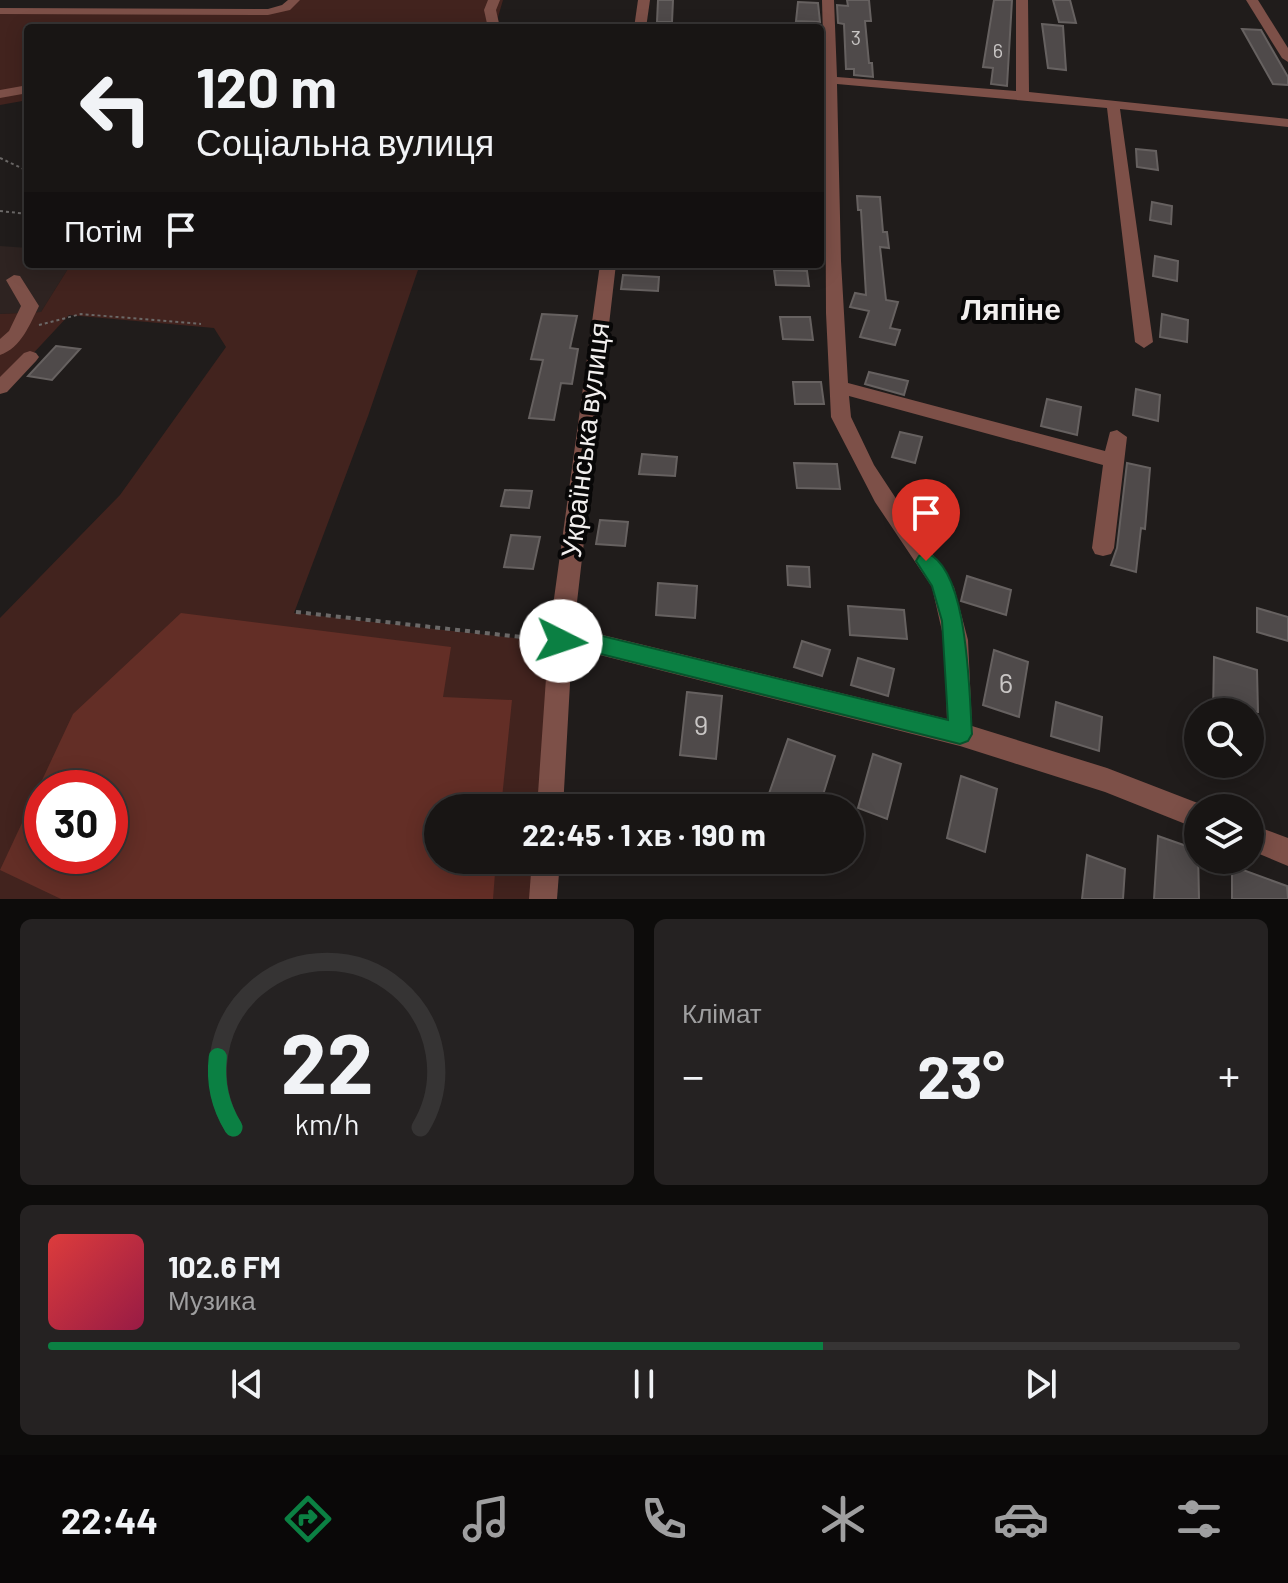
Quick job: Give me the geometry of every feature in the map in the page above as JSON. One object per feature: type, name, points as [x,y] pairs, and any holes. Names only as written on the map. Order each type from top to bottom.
[{"type":"street","points":[[0,11],[82,5],[268,12],[286,8],[294,0]]},
{"type":"street","points":[[493,24],[490,10],[494,0]]},
{"type":"street","points":[[641,24],[644,0]]},
{"type":"street","points":[[828,0],[826,80],[841,417],[910,539],[942,583],[954,637],[960,734]]},
{"type":"street","points":[[1022,0],[1023,95]]},
{"type":"street","points":[[1252,0],[1288,58]]},
{"type":"street","points":[[826,80],[1023,95],[1288,123]]},
{"type":"street","points":[[0,94],[24,90]]},
{"type":"street","points":[[1113,104],[1144,342]]},
{"type":"street","name":"Українська вулиця","points":[[551,794],[561,638],[607,268]]},
{"type":"street","points":[[0,349],[16,334],[30,306],[14,280]]},
{"type":"street","points":[[0,388],[30,357]]},
{"type":"street","points":[[838,387],[1114,461]]},
{"type":"street","points":[[1103,548],[1117,437]]},
{"type":"street","points":[[561,638],[960,734],[1107,780],[1184,810]]},
{"type":"street","points":[[1264,843],[1288,852]]},
{"type":"street","points":[[543,899],[545,874]]},
{"type":"path","points":[[0,158],[24,169]]},
{"type":"path","points":[[0,211],[24,214]]},
{"type":"path","points":[[16,334],[55,319],[81,314],[201,324]]},
{"type":"path","points":[[296,612],[561,638]]},
{"type":"shaded area","points":[[294,0],[503,0],[499,24],[24,24],[24,101],[0,105],[0,11],[268,12]]},
{"type":"shaded area","points":[[0,246],[24,248],[24,268],[68,268],[41,312],[0,314]]},
{"type":"shaded area","points":[[68,268],[419,268],[368,416],[294,613],[550,642],[545,794],[424,794],[424,874],[539,874],[537,899],[0,899],[0,618],[120,495],[226,347],[214,328],[69,315],[0,389],[0,314],[41,312]]},
{"type":"shaded area","points":[[181,613],[451,647],[443,697],[512,700],[502,794],[424,794],[424,874],[495,874],[493,899],[61,899],[0,870],[24,819],[24,874],[128,874],[128,770],[47,770],[73,714]]},
{"type":"building","points":[[658,0],[673,0],[672,22],[657,22]]},
{"type":"building","points":[[847,0],[869,0],[871,21],[865,21],[873,77],[854,75],[854,69],[846,69],[844,24],[838,23],[837,5],[848,6]]},
{"type":"building","points":[[994,0],[1012,0],[1007,86],[991,84],[993,68],[983,67]]},
{"type":"building","points":[[1053,0],[1070,0],[1076,23],[1059,22]]},
{"type":"building","points":[[798,2],[818,3],[820,22],[796,21]]},
{"type":"building","points":[[1042,24],[1063,26],[1066,70],[1048,68]]},
{"type":"building","points":[[1242,29],[1261,30],[1288,77],[1288,85],[1273,84]]},
{"type":"building","points":[[1136,149],[1156,151],[1158,170],[1137,167]]},
{"type":"building","points":[[857,196],[880,197],[883,232],[887,232],[889,248],[880,247],[886,300],[898,302],[890,328],[900,330],[895,345],[860,337],[869,311],[850,307],[855,293],[866,295],[861,210],[858,210]]},
{"type":"building","points":[[1152,202],[1172,206],[1171,224],[1150,220]]},
{"type":"building","points":[[1155,256],[1178,261],[1177,281],[1153,276]]},
{"type":"building","points":[[774,270],[807,271],[809,286],[776,285]]},
{"type":"building","points":[[623,275],[659,277],[658,291],[621,289]]},
{"type":"building","points":[[542,314],[577,316],[570,348],[578,349],[572,384],[561,383],[554,420],[529,418],[543,360],[531,359]]},
{"type":"building","points":[[1162,314],[1188,320],[1187,342],[1160,337]]},
{"type":"building","points":[[780,317],[810,317],[813,340],[783,339]]},
{"type":"building","points":[[56,346],[80,349],[52,380],[28,376]]},
{"type":"building","points":[[869,372],[908,381],[904,395],[865,384]]},
{"type":"building","points":[[793,382],[821,382],[824,404],[795,404]]},
{"type":"building","points":[[1136,389],[1160,395],[1158,421],[1133,415]]},
{"type":"building","points":[[1047,399],[1081,407],[1077,435],[1041,426]]},
{"type":"building","points":[[900,432],[922,437],[915,463],[892,457]]},
{"type":"building","points":[[642,454],[677,457],[675,476],[639,474]]},
{"type":"building","points":[[794,463],[837,464],[840,489],[797,488]]},
{"type":"building","points":[[1127,463],[1150,468],[1145,529],[1141,528],[1136,572],[1111,565],[1117,548]]},
{"type":"building","points":[[505,490],[532,491],[529,508],[501,506]]},
{"type":"building","points":[[600,520],[628,522],[625,546],[596,544]]},
{"type":"building","points":[[511,535],[540,537],[533,569],[504,567]]},
{"type":"building","points":[[787,566],[809,567],[810,587],[788,585]]},
{"type":"building","points":[[967,576],[1011,590],[1006,615],[961,601]]},
{"type":"building","points":[[658,583],[697,586],[695,618],[656,615]]},
{"type":"building","points":[[848,606],[904,610],[907,639],[850,635]]},
{"type":"building","points":[[1257,608],[1288,617],[1288,641],[1257,632]]},
{"type":"building","points":[[802,641],[830,650],[822,676],[794,667]]},
{"type":"building","points":[[994,650],[1028,662],[1019,717],[983,705]]},
{"type":"building","points":[[1214,657],[1257,670],[1258,698],[1213,698]]},
{"type":"building","points":[[858,658],[894,669],[888,696],[851,685]]},
{"type":"building","points":[[687,692],[722,696],[716,759],[680,755]]},
{"type":"building","points":[[1056,702],[1102,717],[1099,751],[1051,736]]},
{"type":"building","points":[[788,739],[835,756],[823,794],[769,794]]},
{"type":"building","points":[[873,754],[901,764],[887,819],[864,810],[862,794]]},
{"type":"building","points":[[961,776],[997,789],[985,852],[947,838]]},
{"type":"building","points":[[1158,836],[1184,845],[1184,874],[1198,874],[1199,899],[1154,899]]},
{"type":"building","points":[[1087,855],[1125,869],[1123,899],[1082,899]]},
{"type":"building","points":[[1232,874],[1254,874],[1287,886],[1288,899],[1232,899]]},
{"type":"district","name":"Ляпіне","points":[[1011,310]]},
{"type":"route","points":[[561,641],[561,635],[960,734],[952,621],[942,583],[926,561]]}]
